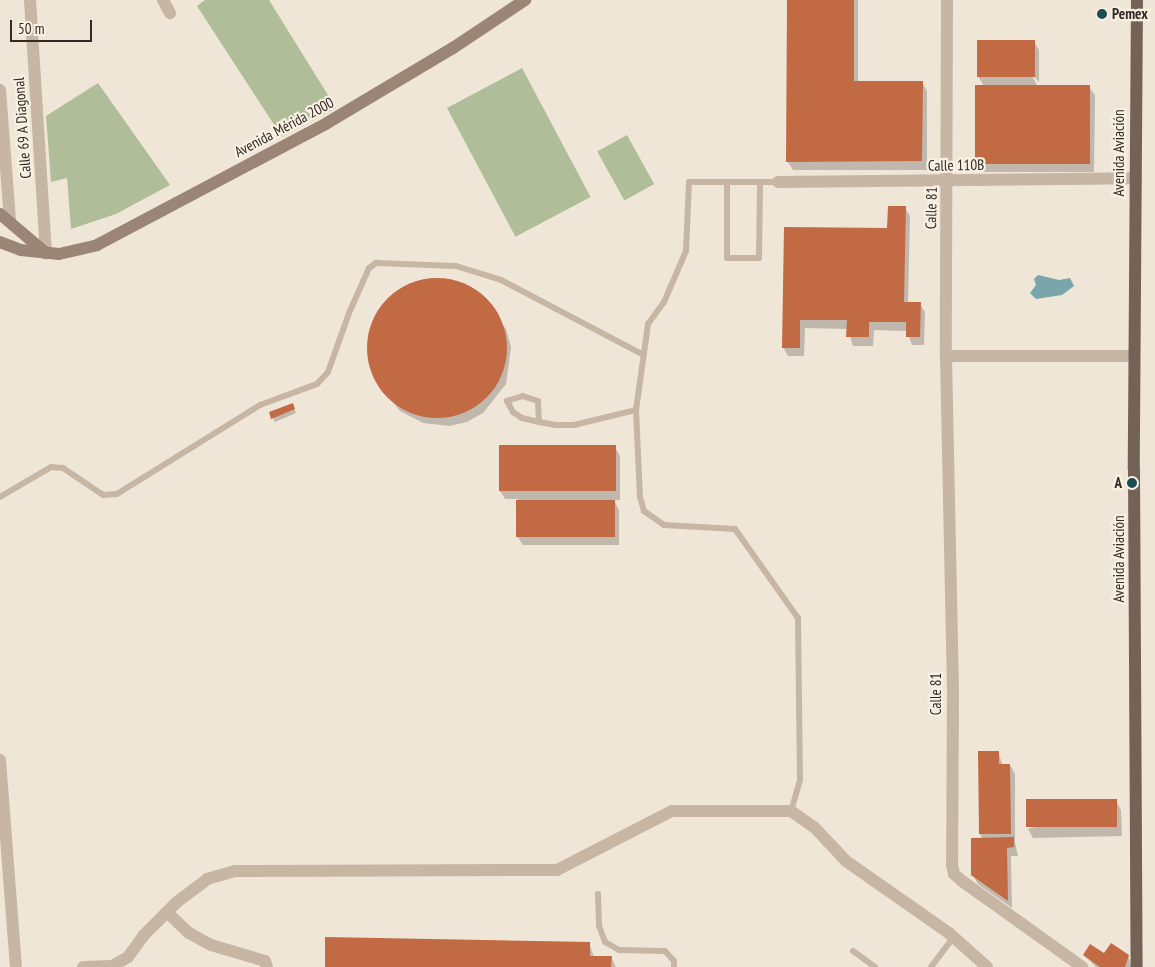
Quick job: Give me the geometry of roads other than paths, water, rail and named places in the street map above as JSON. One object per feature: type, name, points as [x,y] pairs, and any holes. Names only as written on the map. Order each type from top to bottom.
[{"type":"main road","name":"Avenida Mérida 2000","points":[[0,242],[21,250],[46,253],[72,252],[97,246],[327,123],[453,48],[525,0]]},
{"type":"main road","name":"Avenida Aviación","points":[[1137,0],[1134,356],[1137,967]]},
{"type":"main road","points":[[5,218],[46,253]]},
{"type":"street","name":"Calle 69 A Diagonal","points":[[30,0],[46,253]]},
{"type":"street","points":[[163,0],[170,14]]},
{"type":"street","name":"Calle 81","points":[[947,0],[948,182],[946,356],[953,692],[952,865],[954,874],[962,881],[1082,967]]},
{"type":"street","name":"Calle 69 A Diagonal","points":[[0,90],[5,218]]},
{"type":"street","name":"Calle 110B","points":[[778,182],[948,182],[1136,178]]},
{"type":"street","points":[[946,356],[1134,356]]},
{"type":"street","points":[[0,760],[16,967]]},
{"type":"street","points":[[84,967],[112,966],[128,957],[167,912],[207,879],[235,871],[557,870],[672,811],[791,811],[814,827],[846,861],[954,936],[987,967]]},
{"type":"street","points":[[167,912],[189,933],[211,945],[265,961],[267,967]]},
{"type":"lane","points":[[778,182],[690,182],[686,251],[664,302],[648,324],[636,410],[640,498],[644,511],[664,525],[735,529],[798,618],[800,780],[791,811]]},
{"type":"lane","points":[[727,182],[727,258],[759,258],[760,182]]},
{"type":"lane","points":[[0,497],[51,466],[63,468],[103,495],[117,494],[260,405],[317,384],[328,372],[348,313],[369,268],[376,263],[456,266],[501,280],[644,356]]},
{"type":"lane","points":[[539,422],[538,401],[523,396],[507,401],[513,412],[522,418],[539,422],[574,425],[636,410]]},
{"type":"lane","points":[[598,894],[599,926],[606,942],[619,950],[665,951],[674,961],[674,967]]},
{"type":"lane","points":[[931,967],[954,936]]},
{"type":"lane","points":[[853,950],[876,967]]},
{"type":"water","points":[[1038,275],[1059,280],[1070,278],[1074,286],[1062,295],[1036,299],[1030,293],[1036,285],[1034,279]]},
{"type":"place","name":"Pemex","points":[[1102,14]]},
{"type":"place","name":"A","points":[[1132,483]]}]
